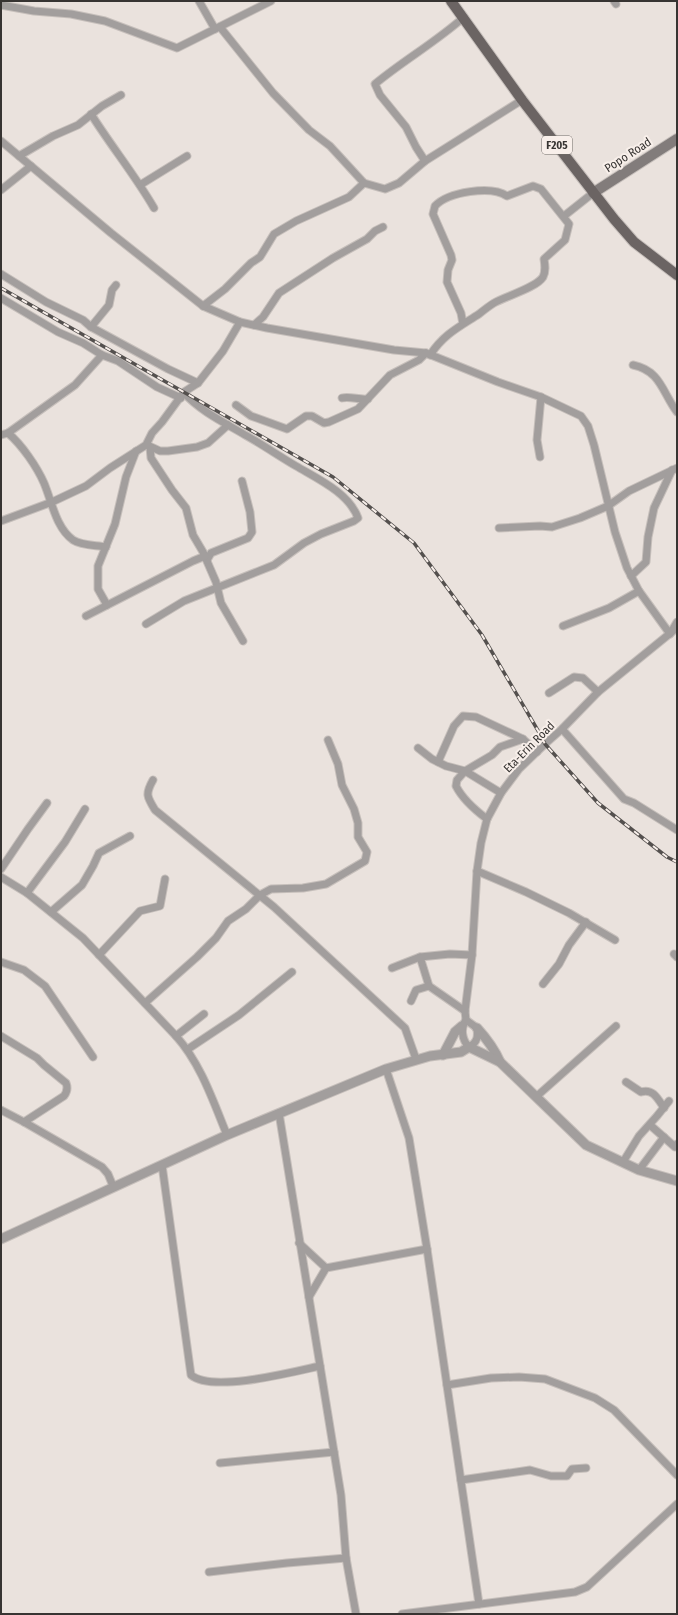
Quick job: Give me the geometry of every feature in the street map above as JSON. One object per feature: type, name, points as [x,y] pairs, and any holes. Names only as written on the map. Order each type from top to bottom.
[{"type":"main road","name":"F205","points":[[451,1],[464,17],[522,100],[596,192],[634,234],[651,249],[677,267]]},
{"type":"main road","name":"F205","points":[[458,1],[634,242],[677,275]]},
{"type":"main road","name":"Popo Road","points":[[596,192],[677,139]]},
{"type":"street","points":[[199,1],[217,28],[273,93],[309,130],[330,146],[364,183],[385,189],[399,183],[425,161],[522,100]]},
{"type":"street","points":[[1,5],[34,11],[71,14],[105,21],[177,48],[271,1]]},
{"type":"street","points":[[425,161],[406,127],[380,95],[375,84],[396,67],[448,32],[464,17]]},
{"type":"street","points":[[19,156],[53,136],[78,125],[109,101],[121,95]]},
{"type":"street","points":[[91,114],[154,208]]},
{"type":"street","points":[[1,141],[111,233],[203,306],[240,322],[314,337],[428,354],[498,382],[541,397],[581,416],[588,426],[594,445],[614,532],[627,568],[639,591],[670,634],[677,622]]},
{"type":"street","points":[[140,185],[187,156]]},
{"type":"street","points":[[1,190],[31,166]]},
{"type":"street","points":[[203,306],[225,289],[260,257],[274,234],[296,221],[349,197],[364,183]]},
{"type":"street","points":[[236,405],[251,416],[287,429],[306,416],[312,416],[324,423],[358,409],[390,375],[420,360],[457,327],[463,324],[494,303],[522,292],[542,278],[545,268],[544,258],[565,240],[569,224],[541,189],[533,186],[507,196],[502,192],[496,191],[470,191],[458,194],[438,203],[433,210],[433,214],[451,255],[452,260],[447,276],[447,282],[461,313],[463,324]]},
{"type":"street","points":[[564,216],[596,192]]},
{"type":"street","points":[[254,324],[263,317],[279,293],[333,258],[366,240],[375,231],[383,227]]},
{"type":"street","points":[[1,274],[46,302],[83,320],[91,327],[168,369],[198,383]]},
{"type":"street","points":[[91,327],[110,305],[112,290],[116,285]]},
{"type":"street","points":[[1,298],[58,332],[83,343],[102,355],[118,360],[157,387],[182,396],[193,402],[228,425],[323,482],[348,501],[355,509],[358,518],[354,521],[321,534],[304,543],[274,565],[184,601],[146,624]]},
{"type":"street","points":[[240,322],[223,351],[198,383],[182,396],[152,433],[148,446],[151,458],[186,508],[193,535],[206,558],[218,587],[221,603],[242,641]]},
{"type":"street","points":[[102,355],[75,385],[4,434],[32,462],[43,481],[57,519],[73,540],[82,544],[106,547]]},
{"type":"street","points":[[633,365],[644,368],[656,377],[677,412]]},
{"type":"street","points":[[342,398],[346,397],[360,400],[368,398]]},
{"type":"street","points":[[540,457],[537,440],[541,397]]},
{"type":"street","points":[[1,521],[52,502],[86,486],[136,451],[148,446],[160,451],[197,447],[208,443],[228,425]]},
{"type":"street","points":[[107,605],[98,589],[98,566],[115,524],[126,477],[136,451]]},
{"type":"street","points":[[499,528],[540,526],[552,527],[580,518],[608,506],[629,491],[675,469]]},
{"type":"street","points":[[631,576],[646,562],[648,537],[654,508],[675,469]]},
{"type":"street","points":[[86,616],[193,561],[206,558],[211,553],[248,538],[252,532],[250,512],[242,481]]},
{"type":"street","points":[[563,626],[609,608],[639,591]]},
{"type":"street","name":"Eta-Erin Road","points":[[469,1047],[466,1043],[464,1023],[472,955],[477,871],[481,843],[487,819],[501,793],[519,769],[562,729],[598,692],[677,629]]},
{"type":"street","points":[[549,693],[574,678],[582,678],[598,692]]},
{"type":"street","points":[[438,762],[454,726],[463,716],[476,717],[523,740],[537,752]]},
{"type":"street","points":[[562,729],[624,799],[634,803],[677,830]]},
{"type":"street","points":[[145,1003],[198,957],[216,938],[228,921],[246,909],[260,895],[271,889],[303,888],[326,884],[365,861],[367,852],[358,837],[358,823],[354,809],[342,786],[338,764],[328,740]]},
{"type":"street","points":[[487,819],[478,812],[459,791],[456,786],[457,780],[465,771],[492,755],[500,747],[523,740]]},
{"type":"street","points":[[418,748],[432,759],[465,771],[501,793]]},
{"type":"street","points":[[153,780],[148,789],[148,798],[155,810],[274,907],[405,1028],[416,1059]]},
{"type":"street","points":[[1,869],[47,803]]},
{"type":"street","points":[[27,893],[65,842],[85,810]]},
{"type":"street","points":[[51,912],[82,885],[99,853],[130,836]]},
{"type":"street","points":[[477,871],[526,892],[586,922],[615,940]]},
{"type":"street","points":[[1,878],[27,893],[51,912],[64,925],[83,938],[188,1049],[199,1069],[227,1135]]},
{"type":"street","points":[[99,955],[140,911],[160,906],[165,879]]},
{"type":"street","points":[[543,984],[559,964],[569,945],[586,922]]},
{"type":"street","points":[[392,968],[420,957],[450,954],[472,955]]},
{"type":"street","points":[[420,957],[429,986],[465,1011]]},
{"type":"street","points":[[1,962],[24,970],[45,986],[93,1057]]},
{"type":"street","points":[[188,1049],[239,1015],[292,972]]},
{"type":"street","points":[[411,1001],[416,990],[429,986]]},
{"type":"street","points":[[176,1036],[204,1014]]},
{"type":"street","points":[[443,1055],[455,1032],[464,1023],[477,1028],[492,1044],[500,1062]]},
{"type":"street","points":[[537,1096],[616,1026]]},
{"type":"street","points":[[1,1239],[113,1186],[227,1135],[386,1069],[416,1059],[461,1052],[477,1040],[477,1028]]},
{"type":"street","points":[[1,1036],[38,1058],[68,1086],[67,1092],[64,1096],[24,1122]]},
{"type":"street","points":[[469,1047],[500,1062],[537,1096],[586,1145],[639,1170],[677,1181]]},
{"type":"street","points":[[386,1069],[409,1138],[427,1249],[479,1604]]},
{"type":"street","points":[[626,1082],[641,1092],[646,1091],[654,1094],[664,1108]]},
{"type":"street","points":[[623,1162],[639,1136],[669,1101]]},
{"type":"street","points":[[1,1110],[102,1167],[108,1174],[113,1186]]},
{"type":"street","points":[[279,1113],[341,1495],[346,1558],[356,1614]]},
{"type":"street","points":[[650,1125],[675,1147],[677,1144]]},
{"type":"street","points":[[639,1170],[664,1136]]},
{"type":"street","points":[[162,1165],[191,1375],[197,1380],[225,1382],[269,1377],[320,1366]]},
{"type":"street","points":[[300,1243],[326,1268]]},
{"type":"street","points":[[309,1297],[326,1268],[427,1249]]},
{"type":"street","points":[[447,1385],[491,1378],[519,1377],[545,1379],[606,1404],[614,1410],[677,1475]]},
{"type":"street","points":[[220,1463],[334,1452]]},
{"type":"street","points":[[461,1480],[478,1479],[530,1470],[551,1476],[567,1476],[572,1469],[586,1468]]},
{"type":"street","points":[[402,1614],[575,1592],[587,1588],[677,1504]]},
{"type":"street","points":[[209,1572],[346,1558]]},
{"type":"railway","points":[[1,288],[333,477],[414,543],[482,635],[545,744],[598,803],[667,857],[677,862]]}]
